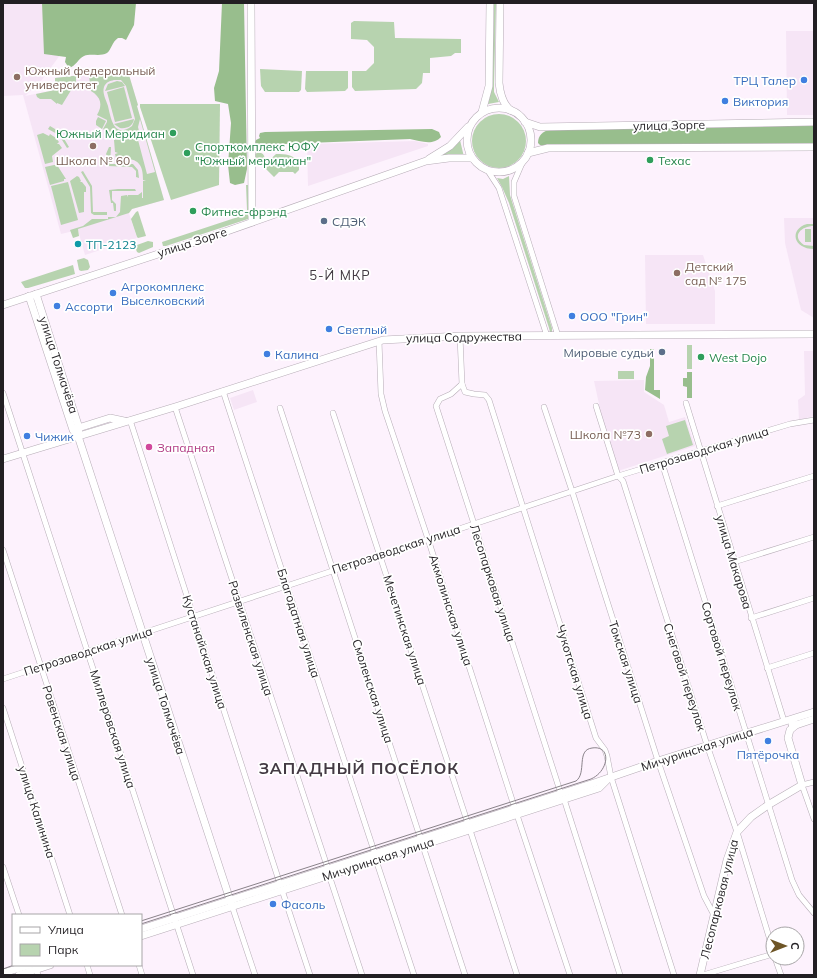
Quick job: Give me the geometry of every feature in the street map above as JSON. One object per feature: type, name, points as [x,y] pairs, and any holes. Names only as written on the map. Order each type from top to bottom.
[{"type":"main road","points":[[250,3],[252,222]]},
{"type":"main road","points":[[482,112],[489,86],[490,3]]},
{"type":"main road","points":[[500,3],[498,83],[504,103],[525,122],[530,137],[530,145],[528,153],[516,168],[498,172],[488,171],[482,168],[471,158],[467,147],[467,136],[470,125],[482,112],[501,108],[511,110]]},
{"type":"main road","name":"улица Зорге","points":[[525,122],[540,127],[814,122]]},
{"type":"main road","name":"улица Зорге","points":[[426,161],[450,146],[470,125]]},
{"type":"main road","name":"улица Зорге","points":[[528,153],[548,148],[814,147]]},
{"type":"main road","name":"улица Зорге","points":[[3,305],[252,222],[426,161],[449,158],[471,158]]},
{"type":"main road","name":"улица Толмачёва","points":[[33,295],[231,904]]},
{"type":"main road","name":"улица Содружества","points":[[3,459],[175,407],[392,338],[460,336],[814,334]]},
{"type":"main road","name":"улица Содружества","points":[[76,429],[110,418],[128,420]]},
{"type":"main road","points":[[68,439],[76,429]]},
{"type":"main road","name":"Мичуринская улица","points":[[142,929],[176,921],[231,904],[563,796],[599,788],[611,777],[707,745],[814,712]]},
{"type":"main road","points":[[802,786],[788,738],[790,730],[796,725],[814,719]]},
{"type":"main road","points":[[784,722],[796,725]]},
{"type":"main road","name":"Лесопарковая улица","points":[[700,975],[726,860],[737,832],[751,817],[768,805],[802,786]]},
{"type":"main road","name":"Мичуринская улица","points":[[142,936],[176,921]]},
{"type":"main road","points":[[19,975],[46,966]]},
{"type":"main road","points":[[3,974],[35,969]]},
{"type":"street","points":[[523,161],[514,182],[514,196],[558,336]]},
{"type":"street","points":[[488,171],[499,188],[547,336]]},
{"type":"street","points":[[460,336],[462,384]]},
{"type":"street","name":"Акмолинская улица","points":[[379,341],[381,394],[385,411],[570,975]]},
{"type":"street","name":"Чукотская улица","points":[[462,384],[465,392],[485,395],[489,400],[596,738],[605,750],[607,756],[611,777],[674,975]]},
{"type":"street","name":"Лесопарковая улица","points":[[462,384],[451,394],[440,399],[436,406],[620,975]]},
{"type":"street","name":"Благодатная улица","points":[[223,391],[414,975]]},
{"type":"street","name":"Миллеровская улица","points":[[3,393],[193,975]]},
{"type":"street","name":"улица Макарова","points":[[686,403],[784,722]]},
{"type":"street","name":"Снеговой переулок","points":[[596,406],[618,476],[623,481],[707,745],[737,832],[766,926]]},
{"type":"street","name":"Развиленская улица","points":[[175,407],[362,975]]},
{"type":"street","name":"Томская улица","points":[[544,407],[658,761],[704,896],[714,915]]},
{"type":"street","name":"Смоленская улица","points":[[280,408],[465,975]]},
{"type":"street","name":"Мечетинская улица","points":[[333,413],[381,555],[517,975]]},
{"type":"street","name":"Кустанайская улица","points":[[128,420],[194,616],[310,975]]},
{"type":"street","name":"Петрозаводская улица","points":[[3,679],[87,650],[428,540],[474,523],[618,476],[790,424],[814,420]]},
{"type":"street","name":"Сортовой переулок","points":[[662,463],[768,805],[796,889],[803,900],[814,912]]},
{"type":"street","points":[[717,506],[814,476]]},
{"type":"street","points":[[734,562],[814,537]]},
{"type":"street","name":"Ровенская улица","points":[[3,550],[122,914]]},
{"type":"street","points":[[752,618],[814,598]]},
{"type":"street","points":[[767,668],[814,653]]},
{"type":"street","name":"улица Калинина","points":[[3,708],[70,914]]},
{"type":"street","points":[[814,782],[802,786],[814,819]]},
{"type":"street","points":[[3,867],[18,914]]},
{"type":"street","name":"улица Толмачёва","points":[[231,904],[255,975]]},
{"type":"street","points":[[703,975],[765,956]]},
{"type":"shaded area","name":"Школа № 60","points":[[3,3],[73,3],[63,51],[41,81],[25,96],[55,90],[55,78],[112,71],[129,75],[164,200],[132,209],[129,213],[137,238],[85,255],[78,230],[61,234],[23,95],[3,96]]},
{"type":"shaded area","points":[[786,31],[814,31],[814,115],[787,115]]},
{"type":"shaded area","points":[[415,141],[428,144],[428,146],[308,186],[307,144]]},
{"type":"shaded area","points":[[784,218],[814,218],[814,318],[801,310],[785,243]]},
{"type":"shaded area","name":"Детский сад № 175","points":[[645,255],[703,255],[715,291],[715,324],[646,324]]},
{"type":"shaded area","points":[[804,351],[814,351],[814,416],[799,420],[798,400],[805,395]]},
{"type":"shaded area","name":"Школа №73","points":[[644,380],[644,392],[664,405],[669,422],[685,417],[695,446],[618,471],[597,404],[599,404],[594,381]]},
{"type":"shaded area","points":[[253,390],[257,402],[234,410],[230,398]]},
{"type":"green space","points":[[42,3],[136,3],[134,25],[126,40],[118,38],[107,53],[101,55],[84,56],[69,68],[65,62],[66,57],[44,54]]},
{"type":"green space","points":[[222,3],[244,3],[247,169],[244,183],[235,185],[230,183],[228,165],[231,123],[228,104],[215,101],[214,88],[219,71]]},
{"type":"green space","points":[[494,3],[496,3],[494,92],[499,102],[488,104],[492,87]]},
{"type":"green space","points":[[354,21],[394,22],[395,38],[461,39],[461,53],[455,53],[451,56],[430,58],[430,73],[423,73],[422,83],[416,89],[355,91],[352,87],[352,71],[366,71],[374,63],[374,47],[367,40],[351,39],[351,23]]},
{"type":"green space","points":[[260,69],[302,71],[301,90],[299,92],[265,92],[261,86]]},
{"type":"green space","points":[[112,71],[129,75],[164,200],[132,209],[129,213],[78,229],[79,236],[73,238],[70,230],[83,226],[92,219],[108,219],[108,217],[116,217],[120,212],[121,196],[127,195],[128,197],[128,195],[138,195],[142,192],[143,198],[143,181],[146,180],[143,180],[142,169],[136,161],[116,158],[115,154],[118,153],[115,152],[114,140],[123,137],[113,139],[110,134],[103,129],[107,120],[97,115],[100,108],[100,102],[97,96],[91,91],[89,76],[86,74]],"holes":[[[114,80],[121,80],[126,86],[135,119],[132,126],[121,130],[114,126],[104,94],[105,85]],[[140,119],[155,172],[147,174],[138,140],[141,139],[138,127]]]},
{"type":"green space","points":[[306,71],[348,71],[348,88],[345,91],[307,92],[305,89]]},
{"type":"green space","points":[[81,75],[81,77],[76,78],[74,88],[73,87],[62,105],[57,104],[51,99],[40,99],[37,97],[36,94],[55,90],[55,78]]},
{"type":"green space","points":[[117,81],[122,82],[125,86],[105,91],[108,84]]},
{"type":"green space","points":[[124,87],[132,118],[115,122],[107,92]]},
{"type":"green space","name":"Спорткомплекс ЮФУ \"Южный меридиан\"","points":[[140,104],[220,104],[219,185],[171,200]]},
{"type":"green space","points":[[499,114],[509,116],[518,122],[524,131],[526,141],[524,151],[518,160],[509,166],[499,168],[489,166],[480,160],[474,151],[472,141],[474,131],[480,122],[489,116]]},
{"type":"green space","points":[[98,117],[106,121],[102,129],[96,125]]},
{"type":"green space","points":[[134,119],[131,125],[125,128],[120,128],[114,124]]},
{"type":"green space","points":[[814,125],[814,144],[544,146],[538,143],[541,134],[550,130]]},
{"type":"green space","points":[[50,126],[60,132],[69,147],[67,148],[59,135],[48,129]]},
{"type":"green space","points":[[432,129],[439,132],[441,137],[438,140],[430,142],[410,139],[257,145],[254,143],[260,138],[260,133],[265,132]]},
{"type":"green space","points":[[43,133],[49,136],[50,134],[56,138],[59,142],[57,144],[59,144],[62,148],[52,156],[53,162],[45,164],[37,135]]},
{"type":"green space","points":[[460,140],[464,157],[443,155],[454,147]]},
{"type":"green space","points":[[109,147],[111,147],[110,164],[133,164],[138,170],[139,178],[136,177],[136,171],[132,167],[108,166],[106,161],[108,158],[106,154]]},
{"type":"green space","points":[[257,153],[261,153],[263,154],[263,162],[257,163],[254,160],[254,156]]},
{"type":"green space","points":[[276,154],[286,154],[292,156],[299,163],[299,170],[295,174],[293,172],[279,172],[274,177],[263,166]]},
{"type":"green space","points":[[57,165],[66,179],[50,185],[45,167]]},
{"type":"green space","points":[[83,171],[92,186],[93,212],[107,212],[107,215],[94,215],[91,213],[90,187],[81,172]]},
{"type":"green space","points":[[77,176],[81,181],[80,182],[82,182],[86,187],[86,192],[84,192],[84,212],[79,213],[70,181]]},
{"type":"green space","points":[[509,176],[510,195],[552,328],[552,333],[550,332],[509,203],[497,178],[503,179]]},
{"type":"green space","points":[[68,182],[78,220],[61,225],[51,186]]},
{"type":"green space","points":[[246,185],[250,185],[250,215],[248,219],[163,246],[162,242],[244,215],[247,210]]},
{"type":"green space","points":[[135,189],[136,191],[112,191],[112,200],[116,204],[116,211],[114,211],[109,190]]},
{"type":"green space","points":[[138,211],[146,236],[138,238],[131,219]]},
{"type":"green space","points":[[807,224],[814,224],[814,226],[809,226],[799,232],[798,238],[804,245],[814,246],[814,249],[802,246],[796,238],[798,230]]},
{"type":"green space","points":[[805,229],[811,229],[811,242],[805,242]]},
{"type":"green space","points":[[148,241],[153,242],[153,247],[139,253],[137,252],[135,247],[137,245]]},
{"type":"green space","points":[[84,258],[88,260],[90,267],[88,270],[81,271],[79,270],[77,260]]},
{"type":"green space","points":[[73,265],[75,274],[28,288],[25,288],[21,282]]},
{"type":"green space","points":[[687,345],[692,345],[692,369],[687,369]]},
{"type":"green space","points":[[650,349],[654,349],[654,390],[660,390],[660,399],[645,390],[646,377],[650,366]]},
{"type":"green space","points":[[618,371],[634,371],[634,379],[618,379]]},
{"type":"green space","points":[[687,372],[692,372],[692,398],[687,398],[687,387],[683,386],[683,378],[687,378]]},
{"type":"green space","points":[[685,420],[693,445],[667,454],[662,439],[669,436],[666,426]]},
{"type":"tram line","points":[[142,921],[576,781],[581,773],[584,753],[587,750],[598,748],[603,750],[605,754],[606,759],[602,770],[591,779],[142,924]]},
{"type":"tram line","points":[[3,969],[12,966]]},
{"type":"place","name":"Южный федеральный университет","points":[[17,77]]},
{"type":"place","name":"ТРЦ Талер","points":[[804,80]]},
{"type":"place","name":"Виктория","points":[[725,101]]},
{"type":"place","name":"Южный Меридиан","points":[[173,133]]},
{"type":"place","name":"Школа № 60","points":[[93,146]]},
{"type":"place","name":"Спорткомплекс ЮФУ \"Южный меридиан\"","points":[[187,153]]},
{"type":"place","name":"Техас","points":[[650,160]]},
{"type":"place","name":"Фитнес-фрэнд","points":[[193,211]]},
{"type":"place","name":"СДЭК","points":[[324,221]]},
{"type":"place","name":"ТП-2123","points":[[78,244]]},
{"type":"place","name":"Детский сад № 175","points":[[677,273]]},
{"type":"place","name":"Агрокомплекс Выселковский","points":[[113,293]]},
{"type":"place","name":"Ассорти","points":[[57,306]]},
{"type":"place","name":"ООО \"Грин\"","points":[[572,316]]},
{"type":"place","name":"Светлый","points":[[329,329]]},
{"type":"place","name":"Мировые судьи","points":[[662,352]]},
{"type":"place","name":"Калина","points":[[267,354]]},
{"type":"place","name":"West Dojo","points":[[701,357]]},
{"type":"place","name":"Школа №73","points":[[649,434]]},
{"type":"place","name":"Чижик","points":[[27,436]]},
{"type":"place","name":"Западная","points":[[149,447]]},
{"type":"place","name":"Пятёрочка","points":[[768,741]]},
{"type":"place","name":"Фасоль","points":[[273,904]]},
{"type":"district","name":"5-Й МКР","points":[[340,275]]},
{"type":"district","name":"ЗАПАДНЫЙ ПОСЁЛОК","points":[[359,768]]}]
